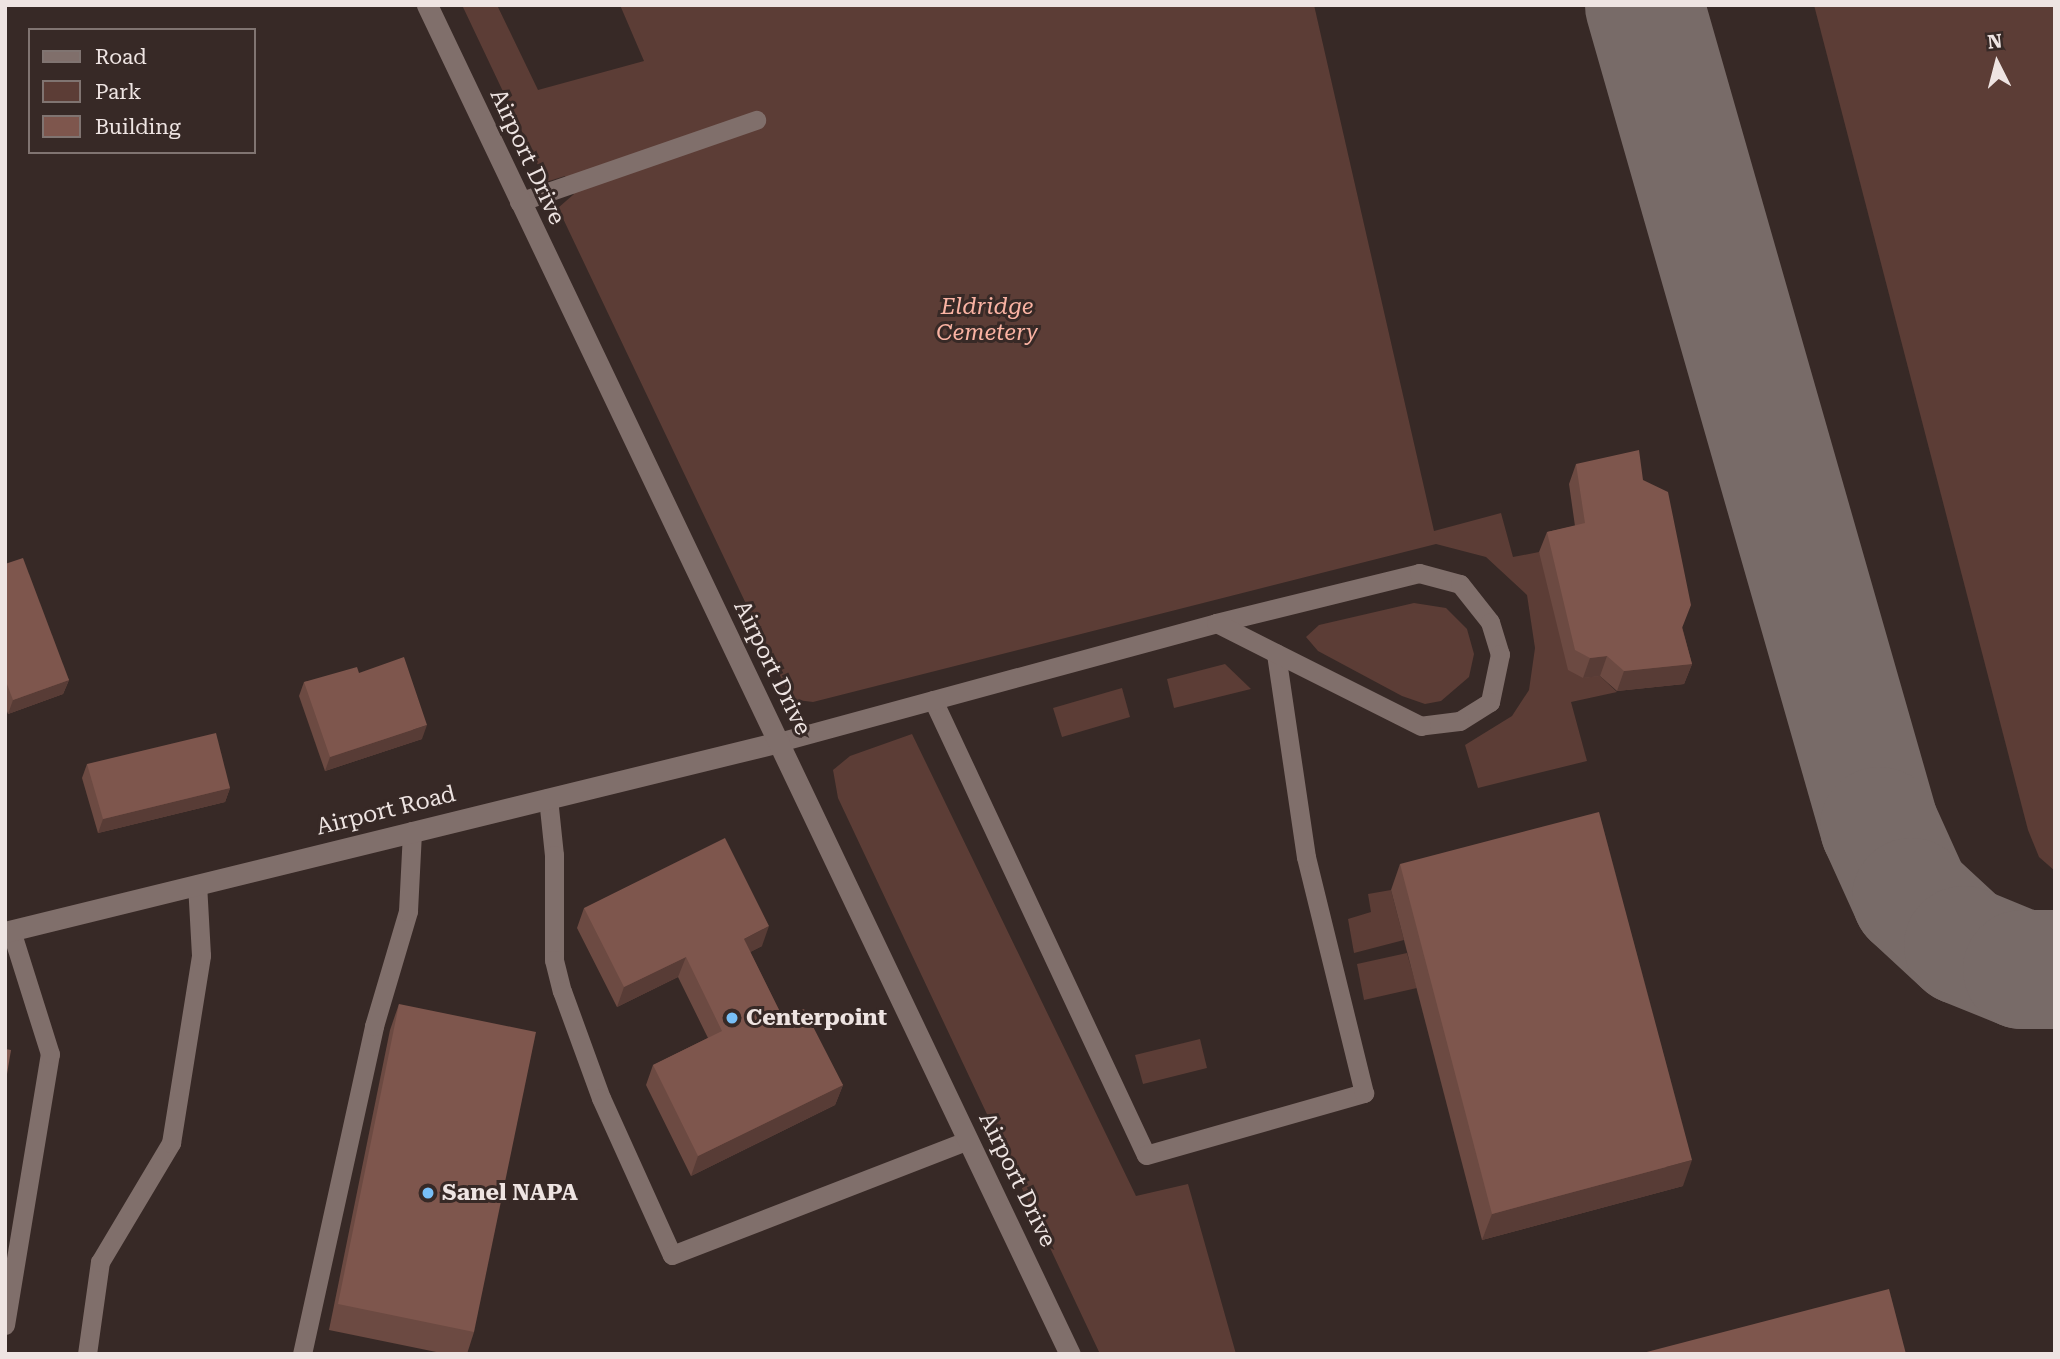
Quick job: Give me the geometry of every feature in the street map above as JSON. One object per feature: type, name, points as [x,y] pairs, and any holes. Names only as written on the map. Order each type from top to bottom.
[{"type":"main road","name":"Airport Drive","points":[[427,5],[1070,1354]]},
{"type":"main road","name":"Airport Road","points":[[7,926],[197,884],[779,742]]},
{"type":"lane","points":[[519,202],[756,120]]},
{"type":"lane","points":[[779,742],[1216,623],[1419,573],[1460,584],[1490,622],[1500,654],[1490,702],[1459,721],[1421,726],[1216,623]]},
{"type":"lane","points":[[933,699],[1146,1155],[1364,1093],[1306,857],[1276,653]]},
{"type":"lane","points":[[548,798],[554,855],[554,960],[562,991],[601,1098],[672,1255],[969,1140]]},
{"type":"lane","points":[[302,1354],[374,1026],[408,911],[412,831]]},
{"type":"lane","points":[[86,1354],[100,1262],[171,1143],[201,955],[197,884]]},
{"type":"lane","points":[[5,1325],[50,1054],[7,926]]},
{"type":"green space","name":"Eldridge Cemetery","points":[[462,5],[497,5],[538,90],[644,61],[620,5],[1314,5],[1434,531],[1501,513],[1513,557],[1539,552],[1600,676],[1617,692],[1571,702],[1587,761],[1478,788],[1465,745],[1512,716],[1529,690],[1535,648],[1527,595],[1486,557],[1436,544],[813,702],[797,700],[786,688],[558,208],[574,194],[565,176],[546,182]]},
{"type":"green space","points":[[1814,5],[2055,5],[2055,871],[2039,857],[2028,830]]},
{"type":"green space","points":[[1414,603],[1446,608],[1467,629],[1474,654],[1469,677],[1441,701],[1425,704],[1402,696],[1318,651],[1306,637],[1319,625]]},
{"type":"green space","points":[[1225,664],[1251,689],[1174,708],[1167,679]]},
{"type":"green space","points":[[1122,688],[1130,717],[1062,737],[1053,708]]},
{"type":"green space","points":[[912,734],[1136,1196],[1188,1184],[1236,1354],[1100,1354],[838,798],[833,770],[850,756]]},
{"type":"green space","points":[[1391,890],[1404,940],[1354,953],[1348,919],[1371,912],[1368,894]]},
{"type":"green space","points":[[1407,953],[1417,988],[1364,1000],[1357,964]]},
{"type":"green space","points":[[1200,1039],[1207,1068],[1143,1084],[1135,1055]]},
{"type":"building","points":[[1639,450],[1643,480],[1668,492],[1691,605],[1682,628],[1692,664],[1624,671],[1607,656],[1590,658],[1575,650],[1547,532],[1585,523],[1576,464]]},
{"type":"building","points":[[23,558],[69,680],[13,700],[5,679],[5,564]]},
{"type":"building","points":[[404,657],[427,725],[330,757],[304,682],[357,667],[359,673]]},
{"type":"building","points":[[216,733],[230,788],[103,819],[87,764]]},
{"type":"building","points":[[1599,812],[1692,1160],[1492,1214],[1400,864]]},
{"type":"building","name":"Centerpoint","points":[[725,838],[769,926],[744,939],[783,1018],[804,1009],[843,1085],[698,1156],[653,1065],[722,1031],[686,957],[624,987],[584,908]]},
{"type":"building","name":"Sanel NAPA","points":[[399,1004],[536,1032],[474,1332],[338,1304]]},
{"type":"building","points":[[5,1049],[11,1050],[5,1086]]},
{"type":"building","points":[[1889,1289],[1906,1354],[1639,1354]]},
{"type":"taxiway","points":[[1644,5],[1879,826],[1911,897],[1963,945],[2022,969],[2055,969]]},
{"type":"place","name":"Centerpoint","points":[[732,1018]]},
{"type":"place","name":"Sanel NAPA","points":[[428,1193]]}]
